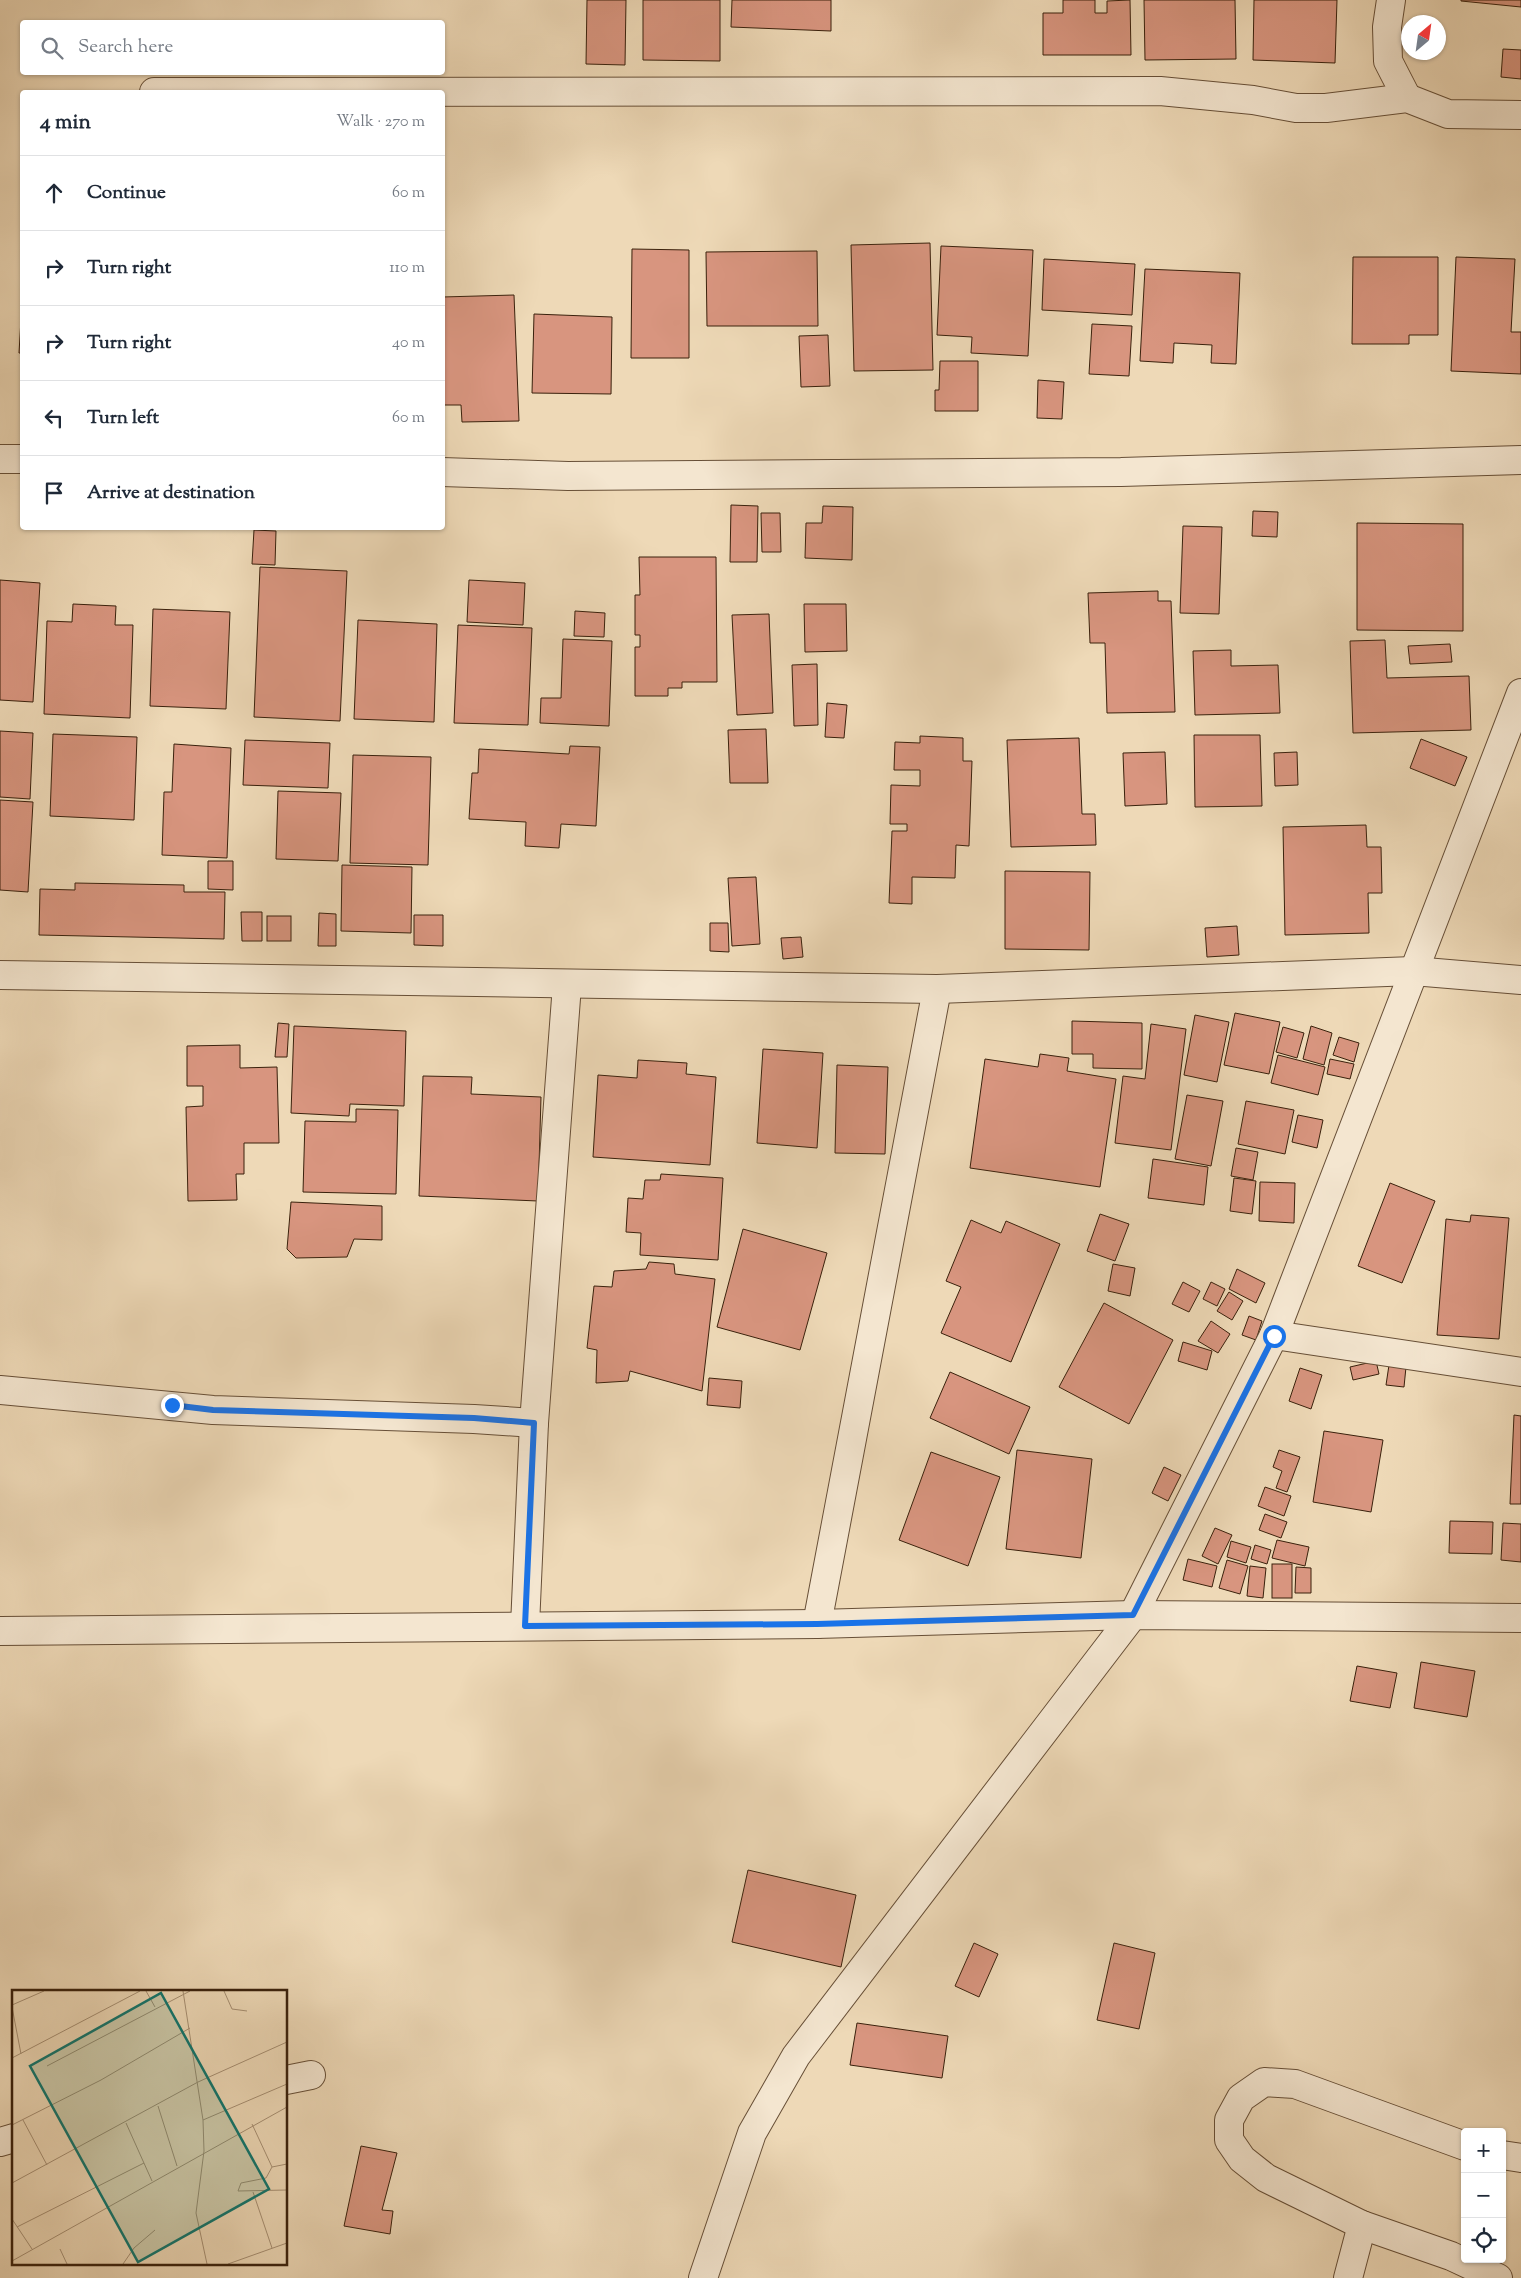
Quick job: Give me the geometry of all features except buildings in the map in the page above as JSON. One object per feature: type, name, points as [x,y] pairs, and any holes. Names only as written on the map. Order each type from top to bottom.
[{"type":"street","points":[[1391,0],[1387,27],[1388,61],[1407,98]]},
{"type":"street","points":[[445,92],[1160,91],[1253,100],[1296,108],[1326,108],[1407,98],[1448,114],[1521,115]]},
{"type":"street","points":[[0,459],[20,459]]},
{"type":"street","points":[[445,472],[568,476],[1111,472],[1521,460]]},
{"type":"street","points":[[703,2278],[752,2133],[796,2056],[1133,1615],[1274,1336],[1521,693]]},
{"type":"street","points":[[0,976],[937,989],[1413,971],[1521,980]]},
{"type":"street","points":[[525,1626],[534,1423],[567,985]]},
{"type":"street","points":[[817,1624],[937,989]]},
{"type":"street","points":[[1274,1336],[1521,1372]]},
{"type":"street","points":[[0,1390],[213,1410],[474,1418],[534,1423]]},
{"type":"street","points":[[0,1631],[817,1624],[1133,1615],[1521,1618]]},
{"type":"street","points":[[1461,2145],[1295,2084],[1264,2082],[1240,2098],[1229,2120],[1229,2140],[1242,2159],[1266,2178],[1362,2225],[1452,2256],[1498,2278]]},
{"type":"street","points":[[1506,2156],[1521,2158]]},
{"type":"street","points":[[1348,2278],[1362,2225]]},
{"type":"route","points":[[172,1405],[213,1410],[416,1418],[474,1418],[534,1423],[525,1626],[817,1624],[1133,1615],[1274,1336]]}]
